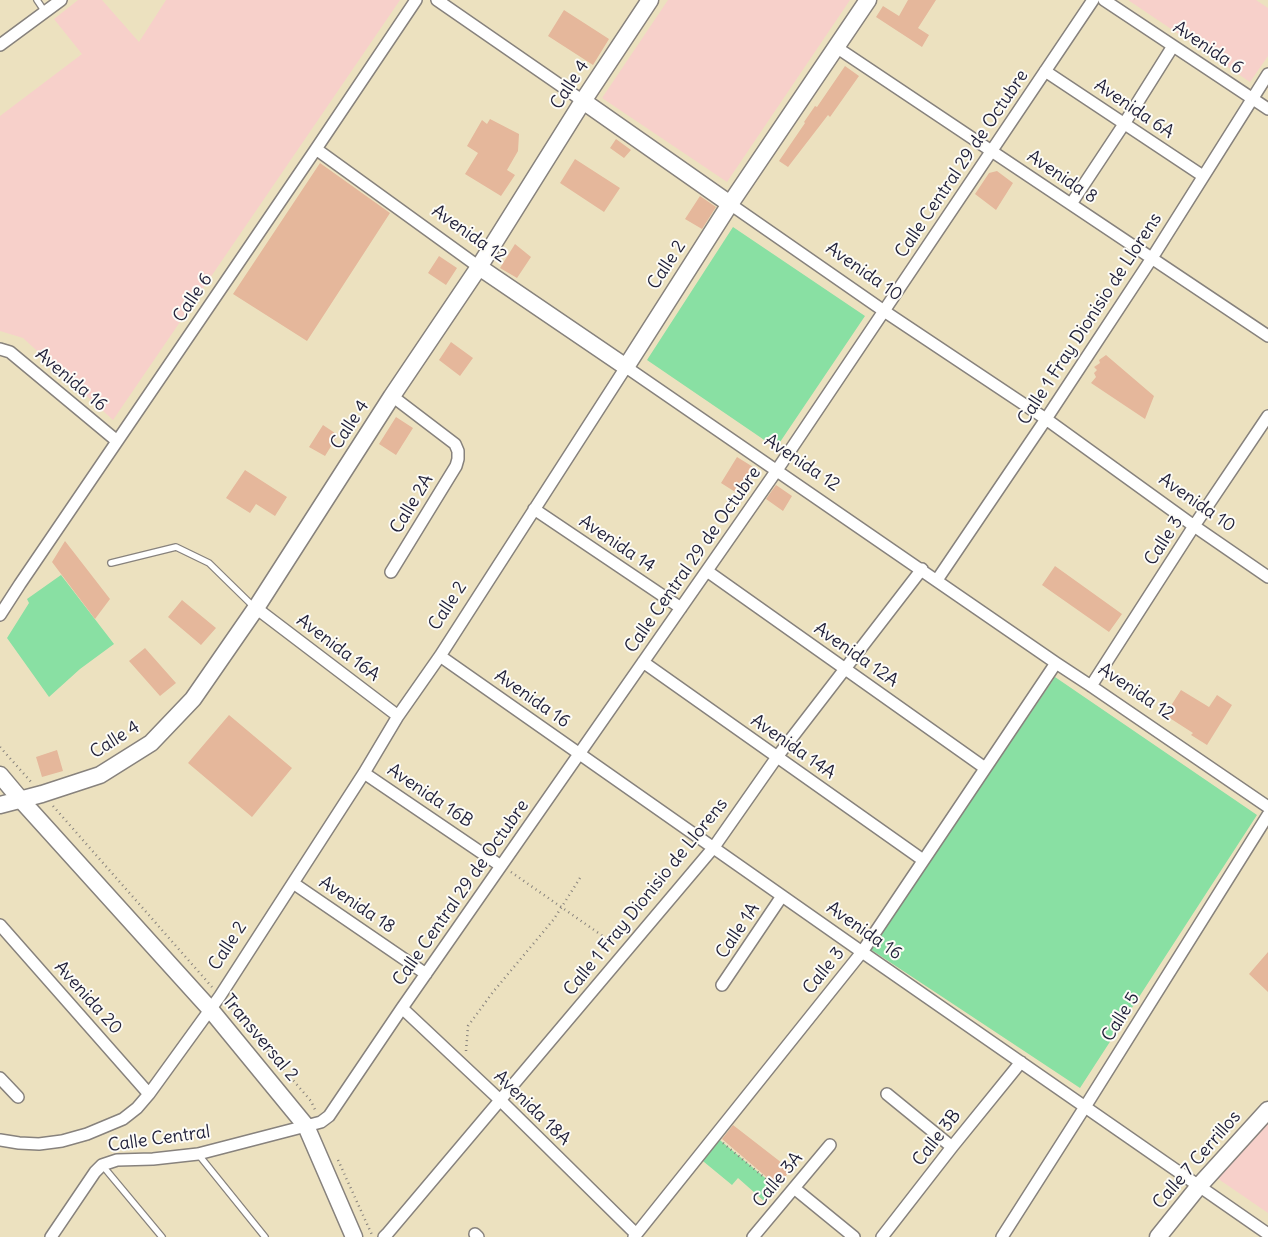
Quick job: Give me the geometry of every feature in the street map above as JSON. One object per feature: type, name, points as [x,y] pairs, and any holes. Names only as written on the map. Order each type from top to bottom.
[{"type":"street","points":[[0,45],[61,0]]},
{"type":"street","name":"Calle 6","points":[[0,615],[416,0]]},
{"type":"street","name":"Avenida 10","points":[[437,0],[884,311],[1046,419],[1268,577]]},
{"type":"street","name":"Calle 4","points":[[0,805],[42,794],[100,775],[152,743],[193,699],[256,608],[392,396],[479,267],[583,101],[650,0]]},
{"type":"street","name":"Calle 2","points":[[0,1140],[39,1144],[62,1141],[87,1134],[123,1119],[137,1108],[149,1094],[215,1002],[730,204],[868,0]]},
{"type":"street","name":"Calle Central 29 de Octubre","points":[[313,1124],[329,1116],[402,1008],[777,470],[1093,0]]},
{"type":"street","name":"Avenida 6","points":[[1104,0],[1268,109]]},
{"type":"street","points":[[1071,204],[1173,46]]},
{"type":"street","name":"Avenida 8","points":[[836,47],[1268,336]]},
{"type":"street","name":"Avenida 6A","points":[[1045,71],[1203,176]]},
{"type":"street","name":"Calle 1 Fray Dionisio de Llorens","points":[[938,580],[1152,258],[1268,74]]},
{"type":"street","name":"Avenida 12","points":[[316,149],[479,267],[1268,808]]},
{"type":"street","name":"Avenida 16","points":[[0,349],[10,352],[117,441]]},
{"type":"street","name":"Calle 2A","points":[[392,396],[455,444],[458,451],[456,466],[392,572]]},
{"type":"street","name":"Calle 3","points":[[1091,686],[1194,526],[1268,416]]},
{"type":"street","name":"Avenida 14","points":[[534,509],[681,608]]},
{"type":"street","name":"Calle 1 Fray Dionisio de Llorens","points":[[384,1237],[714,847],[777,757],[922,569]]},
{"type":"street","name":"Avenida 12A","points":[[707,571],[985,768]]},
{"type":"street","name":"Avenida 16A","points":[[256,608],[398,716]]},
{"type":"street","name":"Avenida 16","points":[[440,656],[1268,1234]]},
{"type":"street","name":"Avenida 14A","points":[[643,662],[923,860]]},
{"type":"street","name":"Calle 3","points":[[635,1236],[862,952],[1056,663]]},
{"type":"street","name":"Avenida 16B","points":[[364,773],[501,866]]},
{"type":"street","name":"Transversal 2","points":[[0,775],[21,800],[215,1002],[313,1124],[354,1237]]},
{"type":"street","name":"Calle 5","points":[[1002,1237],[1268,815]]},
{"type":"street","name":"Avenida 18","points":[[293,883],[426,974]]},
{"type":"street","name":"Calle 1A","points":[[722,985],[782,896]]},
{"type":"street","name":"Avenida 20","points":[[0,925],[149,1094]]},
{"type":"street","name":"Avenida 18A","points":[[402,1008],[500,1100],[635,1236]]},
{"type":"street","name":"Calle 3B","points":[[882,1237],[1021,1062]]},
{"type":"street","points":[[0,1078],[18,1097]]},
{"type":"street","points":[[887,1094],[952,1147]]},
{"type":"street","name":"Calle 7 Cerrillos","points":[[1158,1237],[1199,1186],[1268,1110]]},
{"type":"street","name":"Calle Central","points":[[51,1237],[95,1172],[102,1165],[117,1160],[153,1159],[198,1154],[313,1124]]},
{"type":"street","name":"Calle 3A","points":[[753,1237],[830,1146]]},
{"type":"street","points":[[790,1192],[854,1237]]},
{"type":"lane","points":[[37,0],[45,12]]},
{"type":"lane","points":[[111,563],[176,547],[209,563],[256,608]]},
{"type":"lane","points":[[198,1154],[265,1237]]},
{"type":"lane","points":[[102,1165],[162,1237]]},
{"type":"path","points":[[0,747],[42,794],[215,1002],[311,1100],[313,1124]]},
{"type":"path","points":[[501,866],[625,952]]},
{"type":"path","points":[[466,1068],[468,1026],[493,992],[554,919],[580,878]]},
{"type":"path","points":[[715,1136],[790,1192]]},
{"type":"path","points":[[337,1157],[373,1237]]},
{"type":"shaded area","points":[[78,0],[102,0],[139,42],[166,0],[400,0],[113,420],[23,338],[0,331],[0,116],[82,54],[54,19]]},
{"type":"shaded area","points":[[668,0],[850,0],[727,182],[602,98]]},
{"type":"shaded area","points":[[1128,0],[1256,0],[1268,8],[1268,56],[1250,82]]},
{"type":"shaded area","points":[[1268,1119],[1268,1213],[1214,1176]]},
{"type":"green space","points":[[733,227],[865,316],[776,448],[647,360]]},
{"type":"green space","points":[[61,575],[114,644],[80,669],[49,697],[7,638],[29,603],[27,599]]},
{"type":"green space","points":[[1055,677],[1257,815],[1080,1088],[870,949]]},
{"type":"green space","points":[[715,1136],[776,1187],[764,1201],[738,1178],[732,1185],[698,1157]]},
{"type":"building","points":[[908,0],[936,0],[918,28],[929,35],[922,47],[876,17],[883,6],[899,16]]},
{"type":"building","points":[[564,10],[609,39],[593,65],[548,36]]},
{"type":"building","points":[[845,66],[859,76],[830,117],[828,115],[788,167],[779,161],[815,106],[817,107]]},
{"type":"building","points":[[490,119],[519,134],[518,151],[507,170],[515,175],[501,196],[465,174],[478,153],[467,146],[482,120],[487,124]]},
{"type":"building","points":[[616,139],[631,150],[624,158],[610,148]]},
{"type":"building","points":[[575,159],[620,188],[604,212],[560,183]]},
{"type":"building","points":[[320,163],[390,213],[307,341],[233,294]]},
{"type":"building","points":[[997,171],[1013,183],[996,210],[975,194],[989,173]]},
{"type":"building","points":[[700,196],[716,207],[702,229],[685,219]]},
{"type":"building","points":[[515,244],[531,257],[517,278],[500,268]]},
{"type":"building","points":[[439,256],[457,268],[446,285],[428,273]]},
{"type":"building","points":[[451,342],[473,358],[460,376],[439,360]]},
{"type":"building","points":[[1106,355],[1154,396],[1145,419],[1091,383],[1096,377],[1094,373],[1097,370],[1094,367]]},
{"type":"building","points":[[396,417],[413,428],[396,455],[379,444]]},
{"type":"building","points":[[323,425],[338,435],[325,456],[309,447]]},
{"type":"building","points":[[737,457],[758,470],[740,495],[721,483]]},
{"type":"building","points":[[245,470],[287,497],[275,516],[256,504],[250,513],[226,498]]},
{"type":"building","points":[[776,485],[792,496],[783,511],[766,499]]},
{"type":"building","points":[[65,541],[110,599],[95,619],[52,562]]},
{"type":"building","points":[[1055,566],[1122,614],[1109,632],[1042,585]]},
{"type":"building","points":[[182,600],[216,628],[201,645],[168,617]]},
{"type":"building","points":[[145,648],[176,683],[160,696],[129,661]]},
{"type":"building","points":[[1181,690],[1209,707],[1217,695],[1232,705],[1207,745],[1191,735],[1193,733],[1165,715]]},
{"type":"building","points":[[229,715],[292,768],[252,817],[188,763]]},
{"type":"building","points":[[57,750],[63,771],[42,777],[36,757]]},
{"type":"building","points":[[1268,952],[1268,992],[1249,974]]},
{"type":"building","points":[[733,1125],[791,1170],[777,1186],[722,1139]]}]
